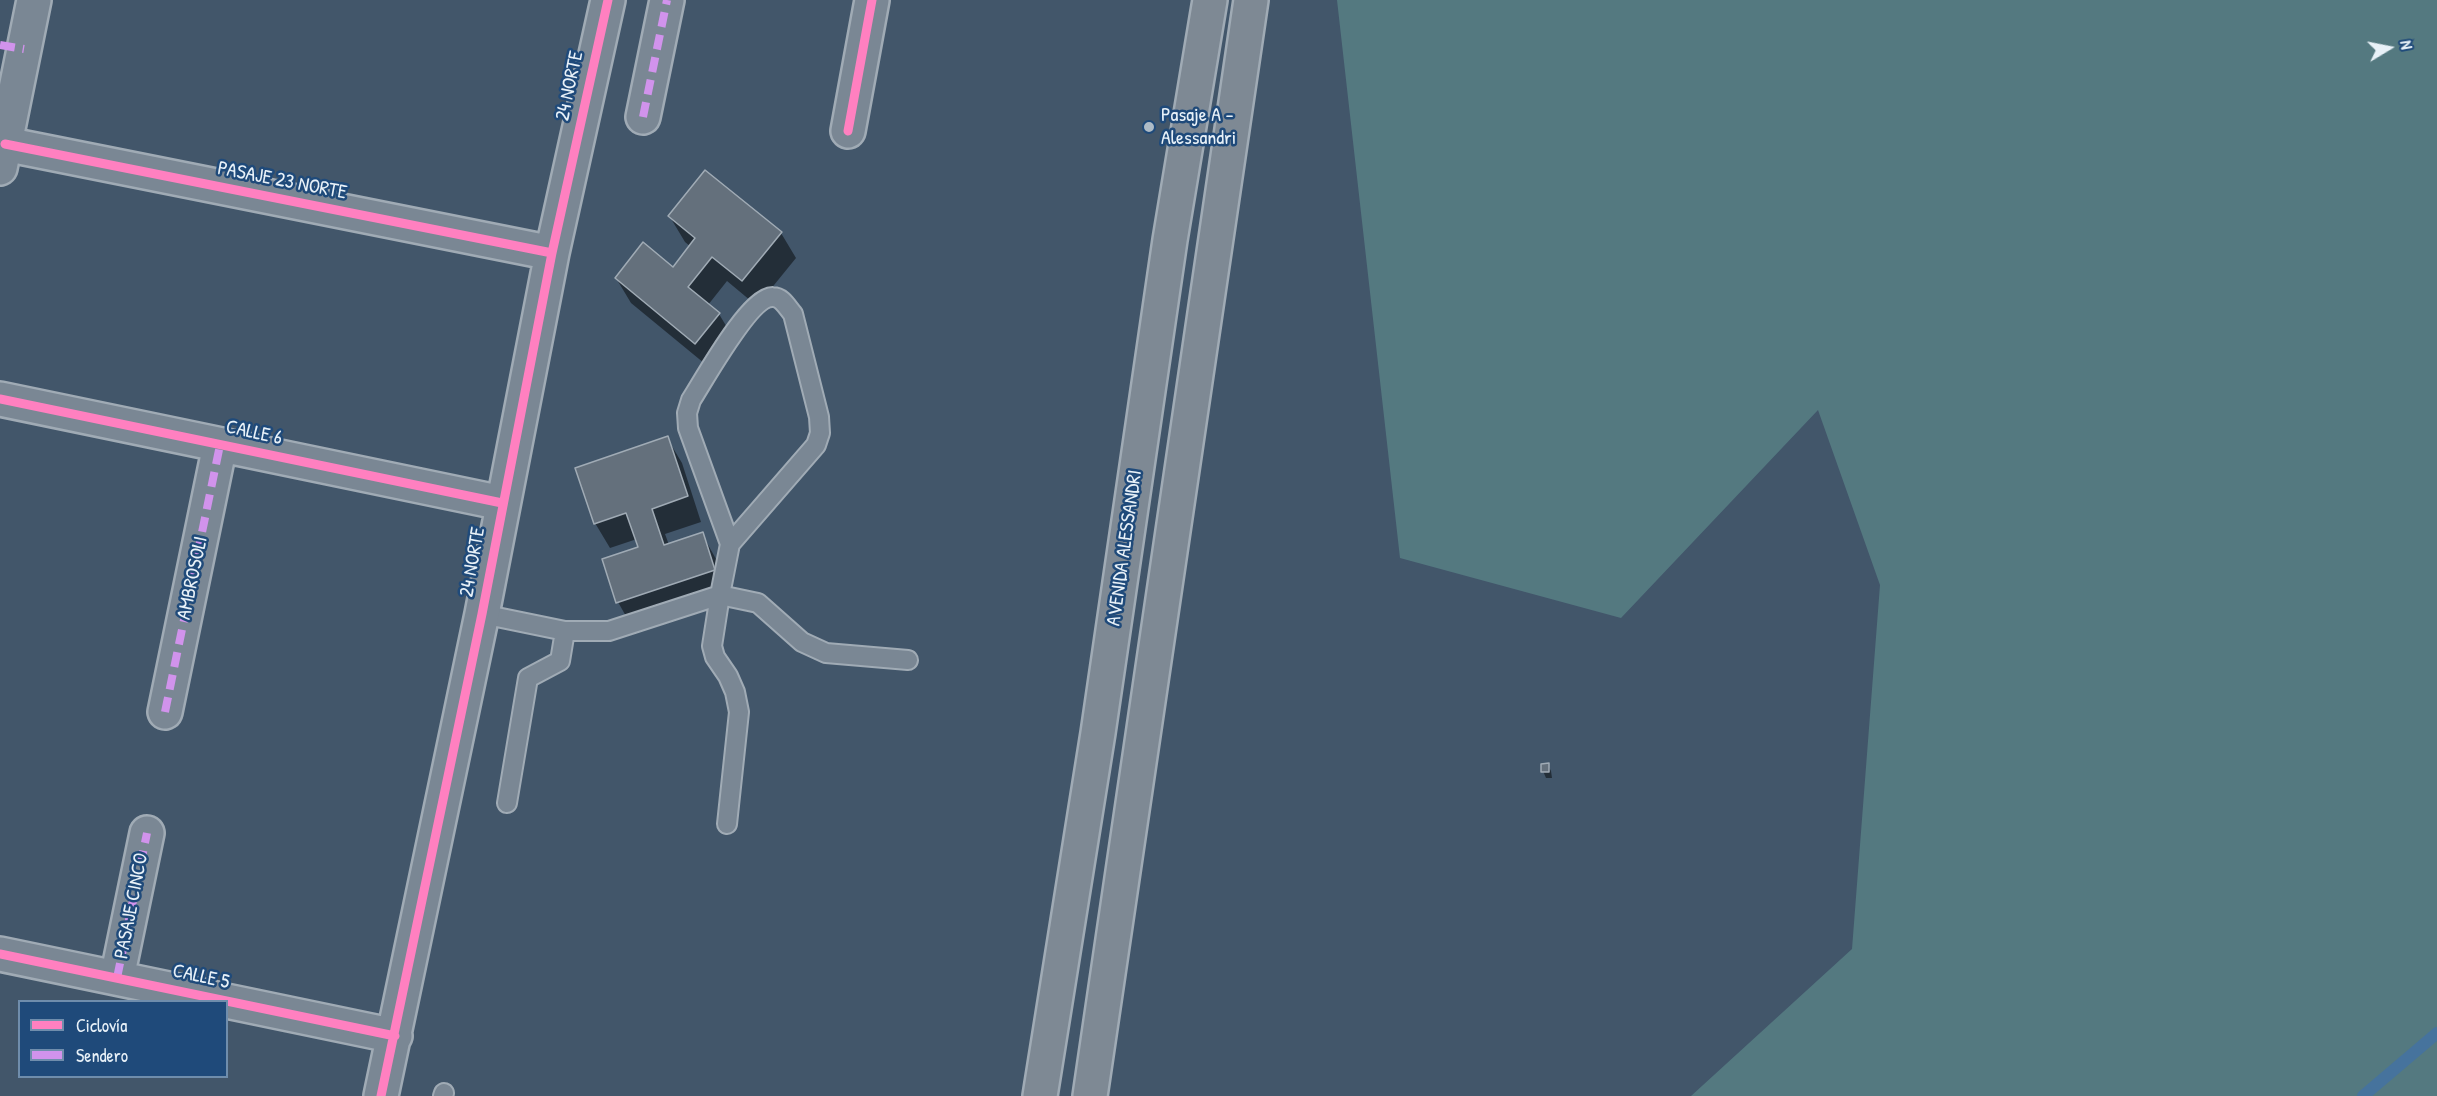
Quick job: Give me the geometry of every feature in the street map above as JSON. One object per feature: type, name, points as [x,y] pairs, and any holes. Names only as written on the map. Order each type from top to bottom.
[{"type":"main road","name":"AVENIDA ALESSANDRI","points":[[1040,1096],[1098,733],[1170,240],[1210,0]]},
{"type":"main road","points":[[1090,1096],[1251,0]]},
{"type":"street","points":[[3,156],[12,47],[34,0]]},
{"type":"street","name":"24 NORTE","points":[[381,1096],[482,614],[552,253],[608,0]]},
{"type":"street","points":[[642,117],[667,0]]},
{"type":"street","points":[[848,131],[872,0]]},
{"type":"street","name":"PASAJE 23 NORTE","points":[[3,156],[552,253]]},
{"type":"street","name":"CALLE 6","points":[[0,399],[502,503]]},
{"type":"street","name":"AMBROSOLI","points":[[165,712],[220,445]]},
{"type":"street","name":"PASAJE CINCO","points":[[117,978],[147,833]]},
{"type":"street","name":"CALLE 5","points":[[0,954],[222,1000]]},
{"type":"street","name":"CALLE 5","points":[[228,1001],[394,1036]]},
{"type":"lane","points":[[727,824],[739,712],[735,692],[728,676],[715,657],[712,635],[730,544],[816,445],[820,433],[819,417],[793,314],[784,302],[775,297],[765,298],[748,312],[691,400],[687,413],[688,428],[730,544]]},
{"type":"lane","points":[[482,614],[565,631],[609,631],[720,596],[758,603],[802,642],[826,653],[908,660]]},
{"type":"lane","points":[[507,803],[528,678],[560,661],[565,631]]},
{"type":"green space","points":[[1337,0],[2437,0],[2437,1096],[1691,1096],[1852,949],[1880,585],[1818,410],[1621,618],[1400,558]]},
{"type":"building","points":[[705,170],[782,232],[742,281],[712,257],[688,287],[720,313],[695,344],[615,278],[643,242],[673,267],[695,238],[668,216]]},
{"type":"building","points":[[668,436],[688,496],[652,509],[664,545],[703,532],[715,570],[616,603],[602,559],[638,547],[626,513],[594,524],[575,468]]},
{"type":"building","points":[[1549,763],[1549,772],[1541,772],[1541,764]]},
{"type":"waterway","points":[[2363,1096],[2437,1033]]},
{"type":"marked path","points":[[643,117],[667,0]]},
{"type":"marked path","points":[[0,45],[24,49]]},
{"type":"marked path","points":[[165,712],[220,445]]},
{"type":"marked path","points":[[117,978],[147,833]]},
{"type":"cycle path","points":[[381,1096],[482,614],[552,253],[608,0]]},
{"type":"cycle path","points":[[848,131],[872,0]]},
{"type":"cycle path","points":[[5,144],[552,253]]},
{"type":"cycle path","points":[[0,399],[502,503]]},
{"type":"cycle path","points":[[0,954],[222,1000]]},
{"type":"cycle path","points":[[228,1001],[395,1036]]},
{"type":"place","name":"Pasaje A - Alessandri","points":[[1149,127]]}]
